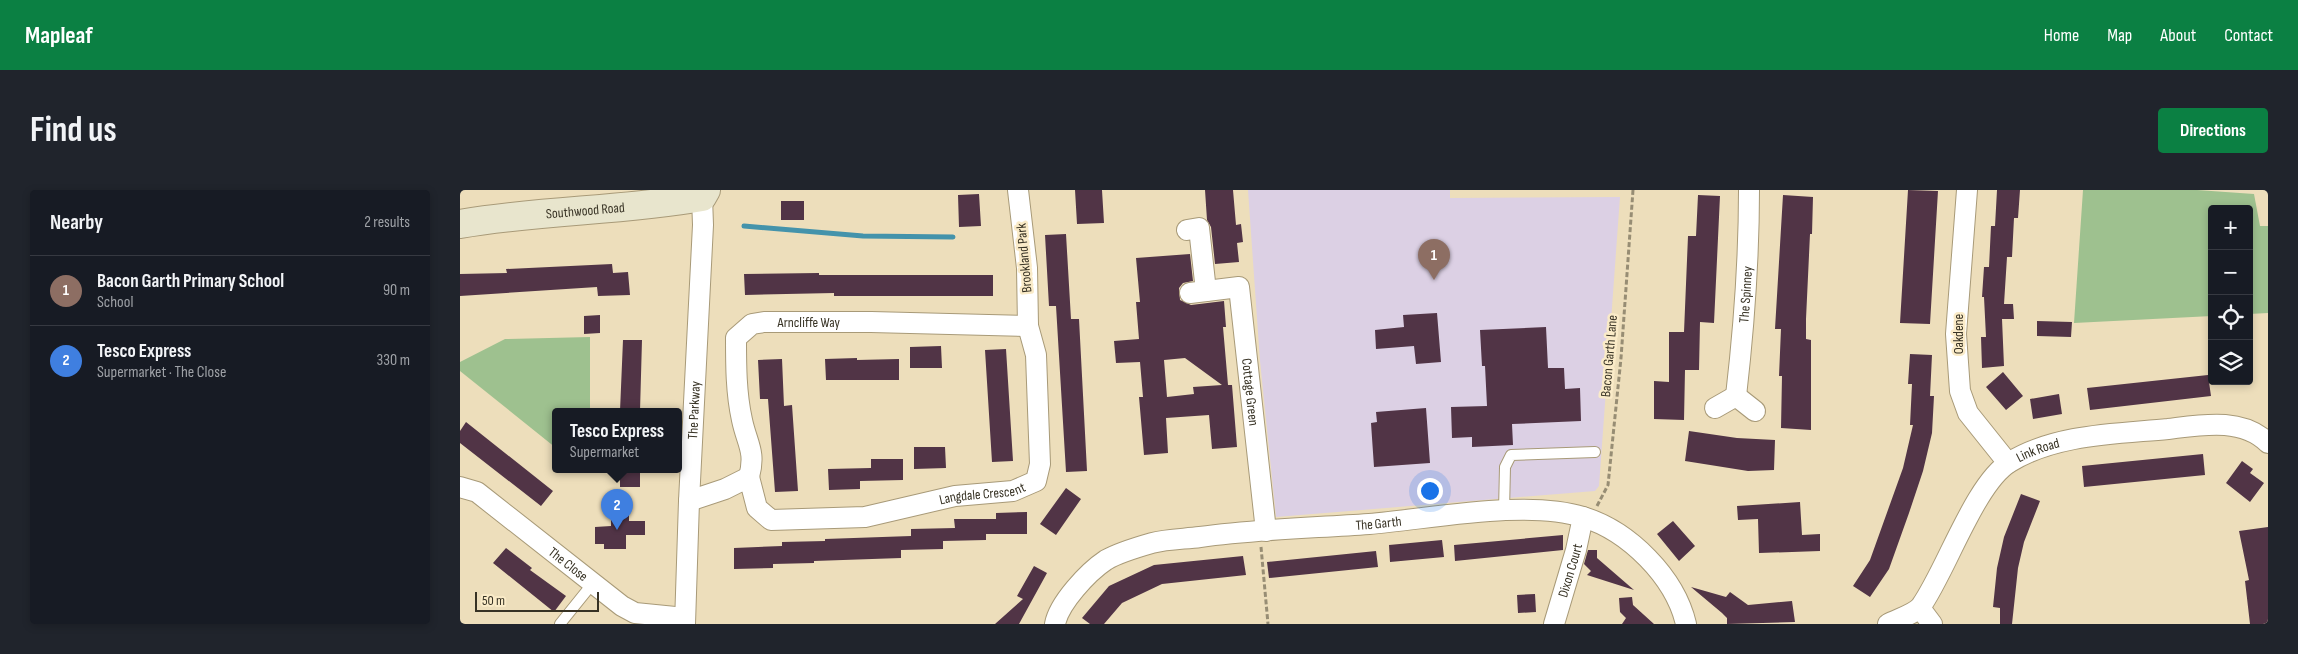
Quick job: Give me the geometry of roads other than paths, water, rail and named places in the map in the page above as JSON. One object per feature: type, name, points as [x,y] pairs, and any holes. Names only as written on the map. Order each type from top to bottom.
[{"type":"street","name":"Brookland Park","points":[[1018,190],[1027,268],[1028,326]]},
{"type":"street","name":"The Spinney","points":[[1736,396],[1745,318],[1749,241],[1749,190]]},
{"type":"street","name":"Oakdene","points":[[1967,190],[1956,334],[1960,391],[1968,413],[2008,463]]},
{"type":"street","name":"Southwood Road","points":[[460,224],[501,217],[673,202],[704,193]]},
{"type":"street","name":"The Parkway","points":[[685,621],[704,193]]},
{"type":"street","name":"Cottage Green","points":[[1187,230],[1199,228],[1198,292],[1239,287],[1263,531]]},
{"type":"street","name":"Arncliffe Way","points":[[771,520],[757,508],[749,477],[754,460],[742,420],[736,371],[736,338],[752,324],[764,322],[870,322],[1028,326]]},
{"type":"street","name":"Langdale Crescent","points":[[771,520],[865,517],[955,496],[1013,491],[1036,481],[1040,464],[1036,355],[1028,326]]},
{"type":"street","points":[[1715,408],[1736,396],[1755,411]]},
{"type":"street","name":"Link Road","points":[[1920,608],[1986,486],[2008,463],[2038,448],[2077,438],[2218,424],[2258,433],[2268,443]]},
{"type":"street","points":[[689,501],[749,477]]},
{"type":"street","name":"The Close","points":[[460,487],[477,492],[622,606],[632,618],[685,621]]},
{"type":"street","name":"The Garth","points":[[1055,624],[1057,616],[1080,583],[1106,560],[1152,543],[1263,531],[1370,524],[1504,511],[1548,510],[1586,518],[1613,530],[1641,551],[1665,578],[1686,624]]},
{"type":"street","name":"Dixon Court","points":[[1554,624],[1586,518]]},
{"type":"street","points":[[1888,624],[1920,608],[1932,624]]},
{"type":"lane","points":[[1504,511],[1505,467],[1511,454],[1595,452]]},
{"type":"lane","points":[[560,624],[593,583]]},
{"type":"waterway","points":[[744,226],[863,236],[953,237]]},
{"type":"place","name":"Bacon Garth Primary School","points":[[1434,280]]},
{"type":"place","name":"Tesco Express","points":[[617,530]]}]
